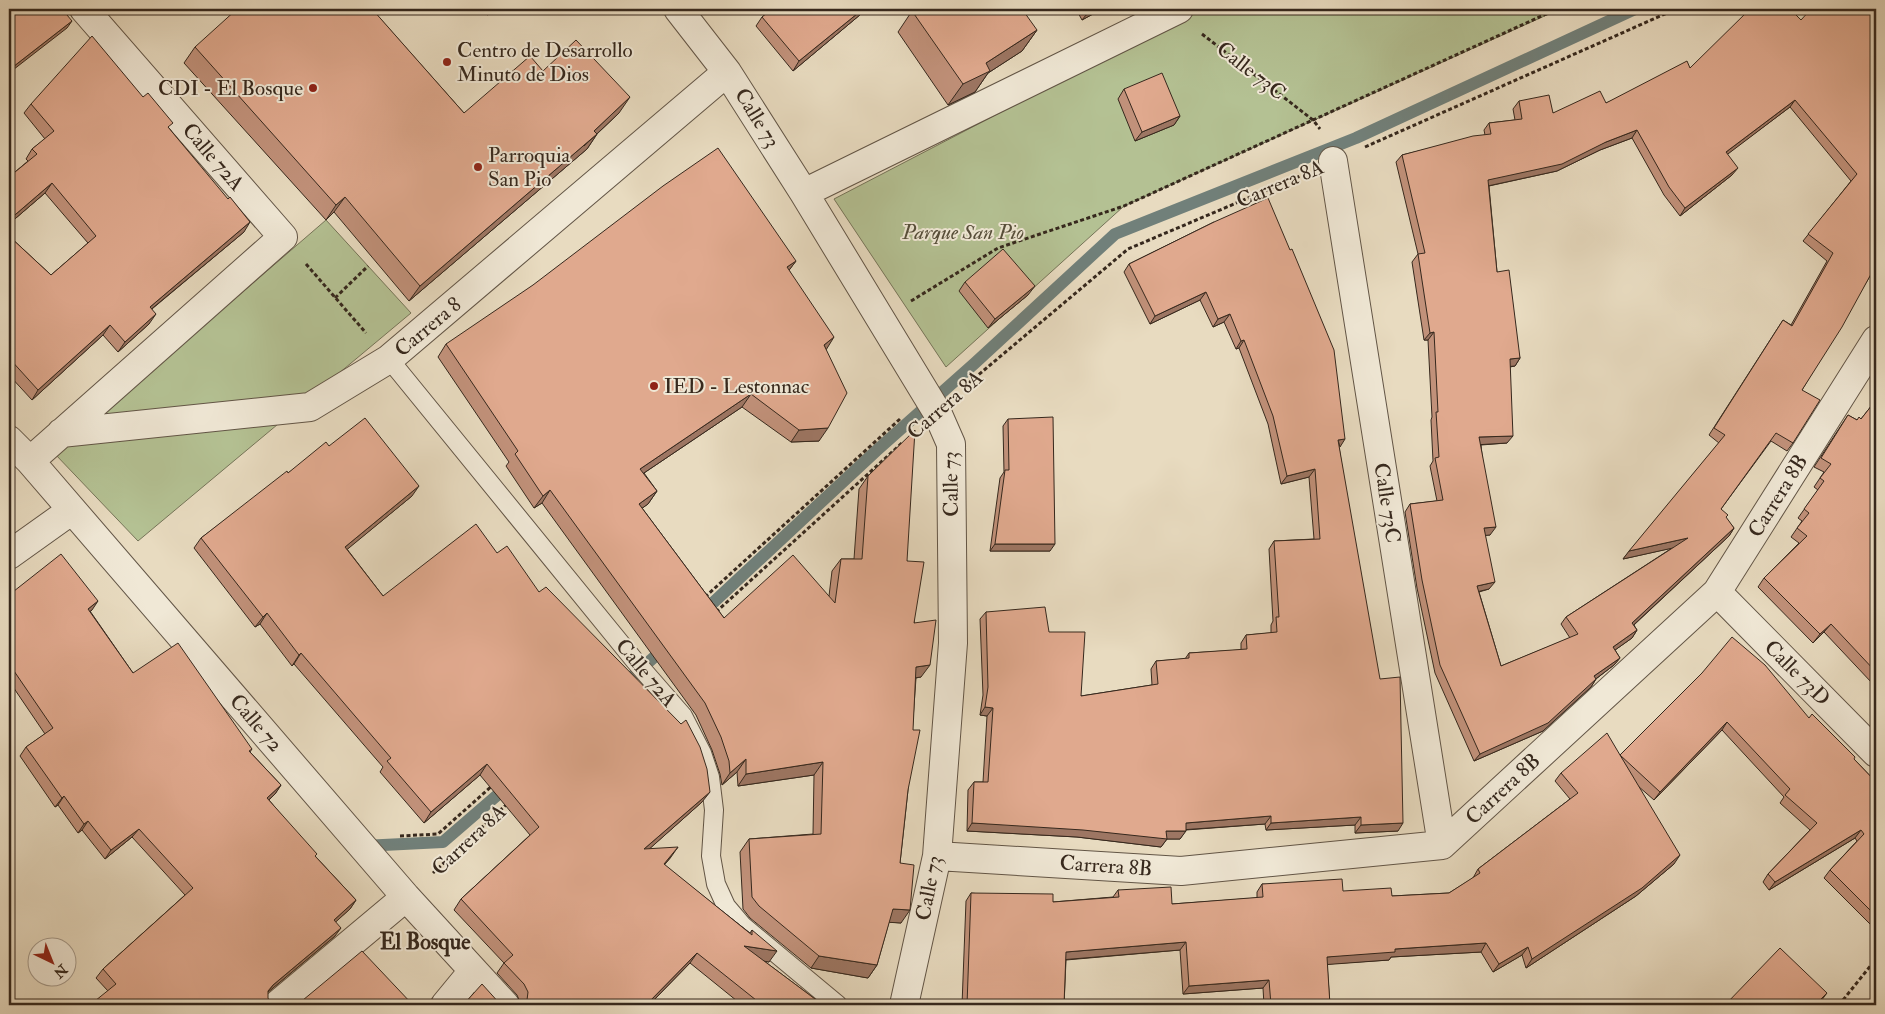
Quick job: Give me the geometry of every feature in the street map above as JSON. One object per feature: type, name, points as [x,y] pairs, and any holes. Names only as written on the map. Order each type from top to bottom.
[{"type":"street","name":"Calle 72A","points":[[84,9],[283,237]]},
{"type":"street","name":"Calle 73","points":[[678,9],[727,72],[804,193],[932,404],[951,444],[953,633],[937,856],[904,1005]]},
{"type":"street","points":[[804,193],[1176,9]]},
{"type":"street","name":"Carrera 8","points":[[62,433],[310,407],[389,360],[727,72]]},
{"type":"street","name":"Calle 73C","points":[[1333,161],[1442,845]]},
{"type":"street","points":[[30,461],[283,237]]},
{"type":"street","name":"Carrera 8B","points":[[937,856],[1181,871],[1442,845],[1717,592],[1876,340]]},
{"type":"street","name":"Calle 72","points":[[9,440],[30,461],[406,897],[505,1005]]},
{"type":"street","points":[[9,555],[72,510]]},
{"type":"street","name":"Calle 73D","points":[[1717,592],[1876,753]]},
{"type":"street","points":[[277,1005],[406,897]]},
{"type":"street","points":[[445,1005],[473,971]]},
{"type":"lane","name":"Calle 72A","points":[[389,360],[682,716],[702,753],[710,777],[714,810],[711,856],[716,884],[726,906],[743,926],[838,1005]]},
{"type":"path","name":"Calle 73C","points":[[1176,9],[1182,18],[1313,120],[1321,131]]},
{"type":"path","points":[[881,320],[998,248],[1124,206],[1557,9]]},
{"type":"path","name":"Carrera 8A","points":[[712,616],[932,404],[1128,249],[1333,161],[1676,9]]},
{"type":"path","points":[[283,237],[389,360]]},
{"type":"path","points":[[335,298],[368,266]]},
{"type":"path","name":"Carrera 8A","points":[[406,897],[508,803]]},
{"type":"path","points":[[1839,1005],[1876,959]]},
{"type":"green space","name":"Parque San Pio","points":[[1204,9],[1560,9],[1124,206],[946,367],[834,199],[1182,18]]},
{"type":"green space","points":[[326,220],[411,313],[138,541],[55,454]]},
{"type":"building","points":[[9,9],[62,9],[72,21],[9,70]]},
{"type":"building","points":[[237,9],[374,9],[464,113],[530,56],[543,71],[576,40],[630,97],[594,131],[597,134],[420,286],[345,197],[336,205],[195,47]]},
{"type":"building","points":[[772,9],[863,9],[799,61],[762,17]]},
{"type":"building","points":[[917,9],[1022,9],[1037,30],[986,63],[990,71],[963,84],[912,11]]},
{"type":"building","points":[[1082,9],[1097,9],[1086,15]]},
{"type":"building","points":[[1750,9],[1790,9],[1801,20],[1811,9],[1876,9],[1876,265],[1842,327],[1802,390],[1820,400],[1793,443],[1776,433],[1721,509],[1728,515],[1726,517],[1734,528],[1632,623],[1637,630],[1613,647],[1620,658],[1594,676],[1596,679],[1548,723],[1480,754],[1440,665],[1422,580],[1410,504],[1443,500],[1435,458],[1439,457],[1434,332],[1430,333],[1418,254],[1425,253],[1402,155],[1473,136],[1491,134],[1489,123],[1522,119],[1519,101],[1549,95],[1553,113],[1600,91],[1606,103],[1687,61],[1690,68]],"holes":[[[1795,100],[1857,174],[1808,234],[1833,253],[1792,326],[1783,320],[1714,428],[1725,435],[1629,551],[1688,538],[1566,617],[1578,634],[1501,666],[1477,586],[1495,582],[1484,528],[1496,527],[1479,437],[1513,436],[1510,359],[1520,358],[1509,270],[1497,272],[1488,180],[1562,164],[1606,142],[1637,130],[1669,187],[1685,208],[1738,168],[1726,152]]]},
{"type":"building","points":[[92,36],[143,97],[148,93],[173,123],[168,127],[228,199],[230,197],[250,222],[150,307],[156,314],[125,342],[110,325],[38,390],[9,358],[9,236],[51,275],[96,236],[52,183],[9,220],[9,177],[37,154],[32,149],[54,131],[31,104]]},
{"type":"building","points":[[1162,73],[1180,116],[1142,132],[1124,89]]},
{"type":"building","points":[[718,148],[796,261],[787,267],[834,337],[824,345],[847,393],[828,428],[799,430],[751,394],[640,469],[657,491],[639,504],[724,618],[793,555],[835,603],[841,559],[862,559],[868,476],[915,430],[907,561],[924,562],[914,623],[936,620],[930,665],[916,667],[913,730],[920,730],[908,790],[900,863],[914,865],[910,910],[893,909],[877,965],[819,956],[759,906],[752,897],[749,839],[821,834],[823,762],[746,774],[746,759],[730,773],[729,761],[721,737],[705,703],[550,490],[543,496],[515,454],[518,451],[446,344],[533,285],[663,186]]},
{"type":"building","points":[[1268,198],[1290,250],[1292,249],[1334,350],[1345,439],[1338,440],[1380,679],[1400,677],[1403,823],[1361,825],[1361,817],[1271,823],[1271,816],[1186,823],[1186,831],[1166,831],[1167,839],[1083,830],[972,823],[974,782],[988,782],[993,708],[985,707],[988,687],[986,612],[1045,607],[1049,632],[1085,632],[1081,696],[1158,684],[1156,661],[1189,658],[1189,653],[1247,649],[1246,635],[1277,632],[1276,617],[1279,617],[1274,541],[1320,539],[1315,469],[1287,476],[1273,416],[1244,340],[1241,341],[1230,314],[1218,319],[1206,292],[1155,316],[1129,264]]},
{"type":"building","points":[[1003,249],[1035,286],[995,319],[965,282]]},
{"type":"building","points":[[1876,400],[1876,672],[1831,624],[1820,634],[1764,578],[1807,536],[1797,528],[1809,513],[1804,509],[1824,481],[1820,478],[1831,464],[1821,458],[1848,415],[1857,420],[1859,417],[1861,419]]},
{"type":"building","points":[[1053,417],[1055,544],[995,544],[1005,470],[1009,470],[1008,419]]},
{"type":"building","points":[[365,418],[419,486],[345,547],[383,596],[476,524],[497,553],[507,546],[539,592],[546,587],[681,724],[686,720],[700,747],[707,769],[710,792],[644,849],[678,847],[664,864],[752,935],[752,930],[777,951],[744,946],[823,1005],[760,1005],[697,953],[646,1005],[523,1005],[527,1000],[528,992],[524,984],[504,963],[513,955],[461,899],[539,827],[487,764],[431,812],[387,761],[391,758],[301,653],[299,655],[267,613],[263,617],[201,538],[326,442],[329,446]]},
{"type":"building","points":[[9,505],[14,512],[9,515]]},
{"type":"building","points":[[61,554],[98,601],[88,609],[133,673],[178,643],[252,749],[249,751],[281,785],[267,798],[317,854],[315,856],[356,900],[334,920],[341,928],[268,991],[271,1005],[90,1005],[116,984],[103,969],[193,888],[139,829],[111,850],[88,821],[84,824],[64,796],[62,798],[26,747],[53,728],[14,671],[9,673],[9,595]]},
{"type":"building","points":[[1732,637],[1765,665],[1809,718],[1812,714],[1855,757],[1854,759],[1876,782],[1876,916],[1830,870],[1864,834],[1861,830],[1775,882],[1768,874],[1817,823],[1785,795],[1790,789],[1727,722],[1660,792],[1620,755],[1702,673]]},
{"type":"building","points":[[1607,733],[1680,855],[1642,888],[1532,959],[1528,947],[1499,964],[1486,943],[1395,949],[1395,952],[1327,957],[1330,1005],[1271,1005],[1269,980],[1189,986],[1186,942],[1066,952],[1064,1005],[967,1005],[971,893],[1053,894],[1053,902],[1119,897],[1118,890],[1171,887],[1172,904],[1263,897],[1262,884],[1342,879],[1343,891],[1391,888],[1392,896],[1449,893],[1480,873],[1478,869],[1578,793],[1561,773]]},
{"type":"building","points":[[9,857],[14,864],[9,868]]},
{"type":"building","points":[[1780,948],[1827,993],[1815,1005],[1725,1005]]},
{"type":"building","points":[[362,951],[413,1005],[297,1005]]},
{"type":"building","points":[[482,984],[501,1005],[463,1005],[464,1004]]},
{"type":"waterway","points":[[701,614],[876,451],[1115,234],[1356,138],[1635,9]]},
{"type":"waterway","points":[[621,686],[667,646]]},
{"type":"waterway","points":[[363,846],[443,842],[509,785]]},
{"type":"place","name":"Centro de Desarrollo Minuto de Dios","points":[[447,62]]},
{"type":"place","name":"CDI - El Bosque","points":[[313,88]]},
{"type":"place","name":"Parroquia San Pio","points":[[478,167]]},
{"type":"place","name":"IED - Lestonnac","points":[[654,386]]},
{"type":"district","name":"El Bosque","points":[[425,942]]}]
